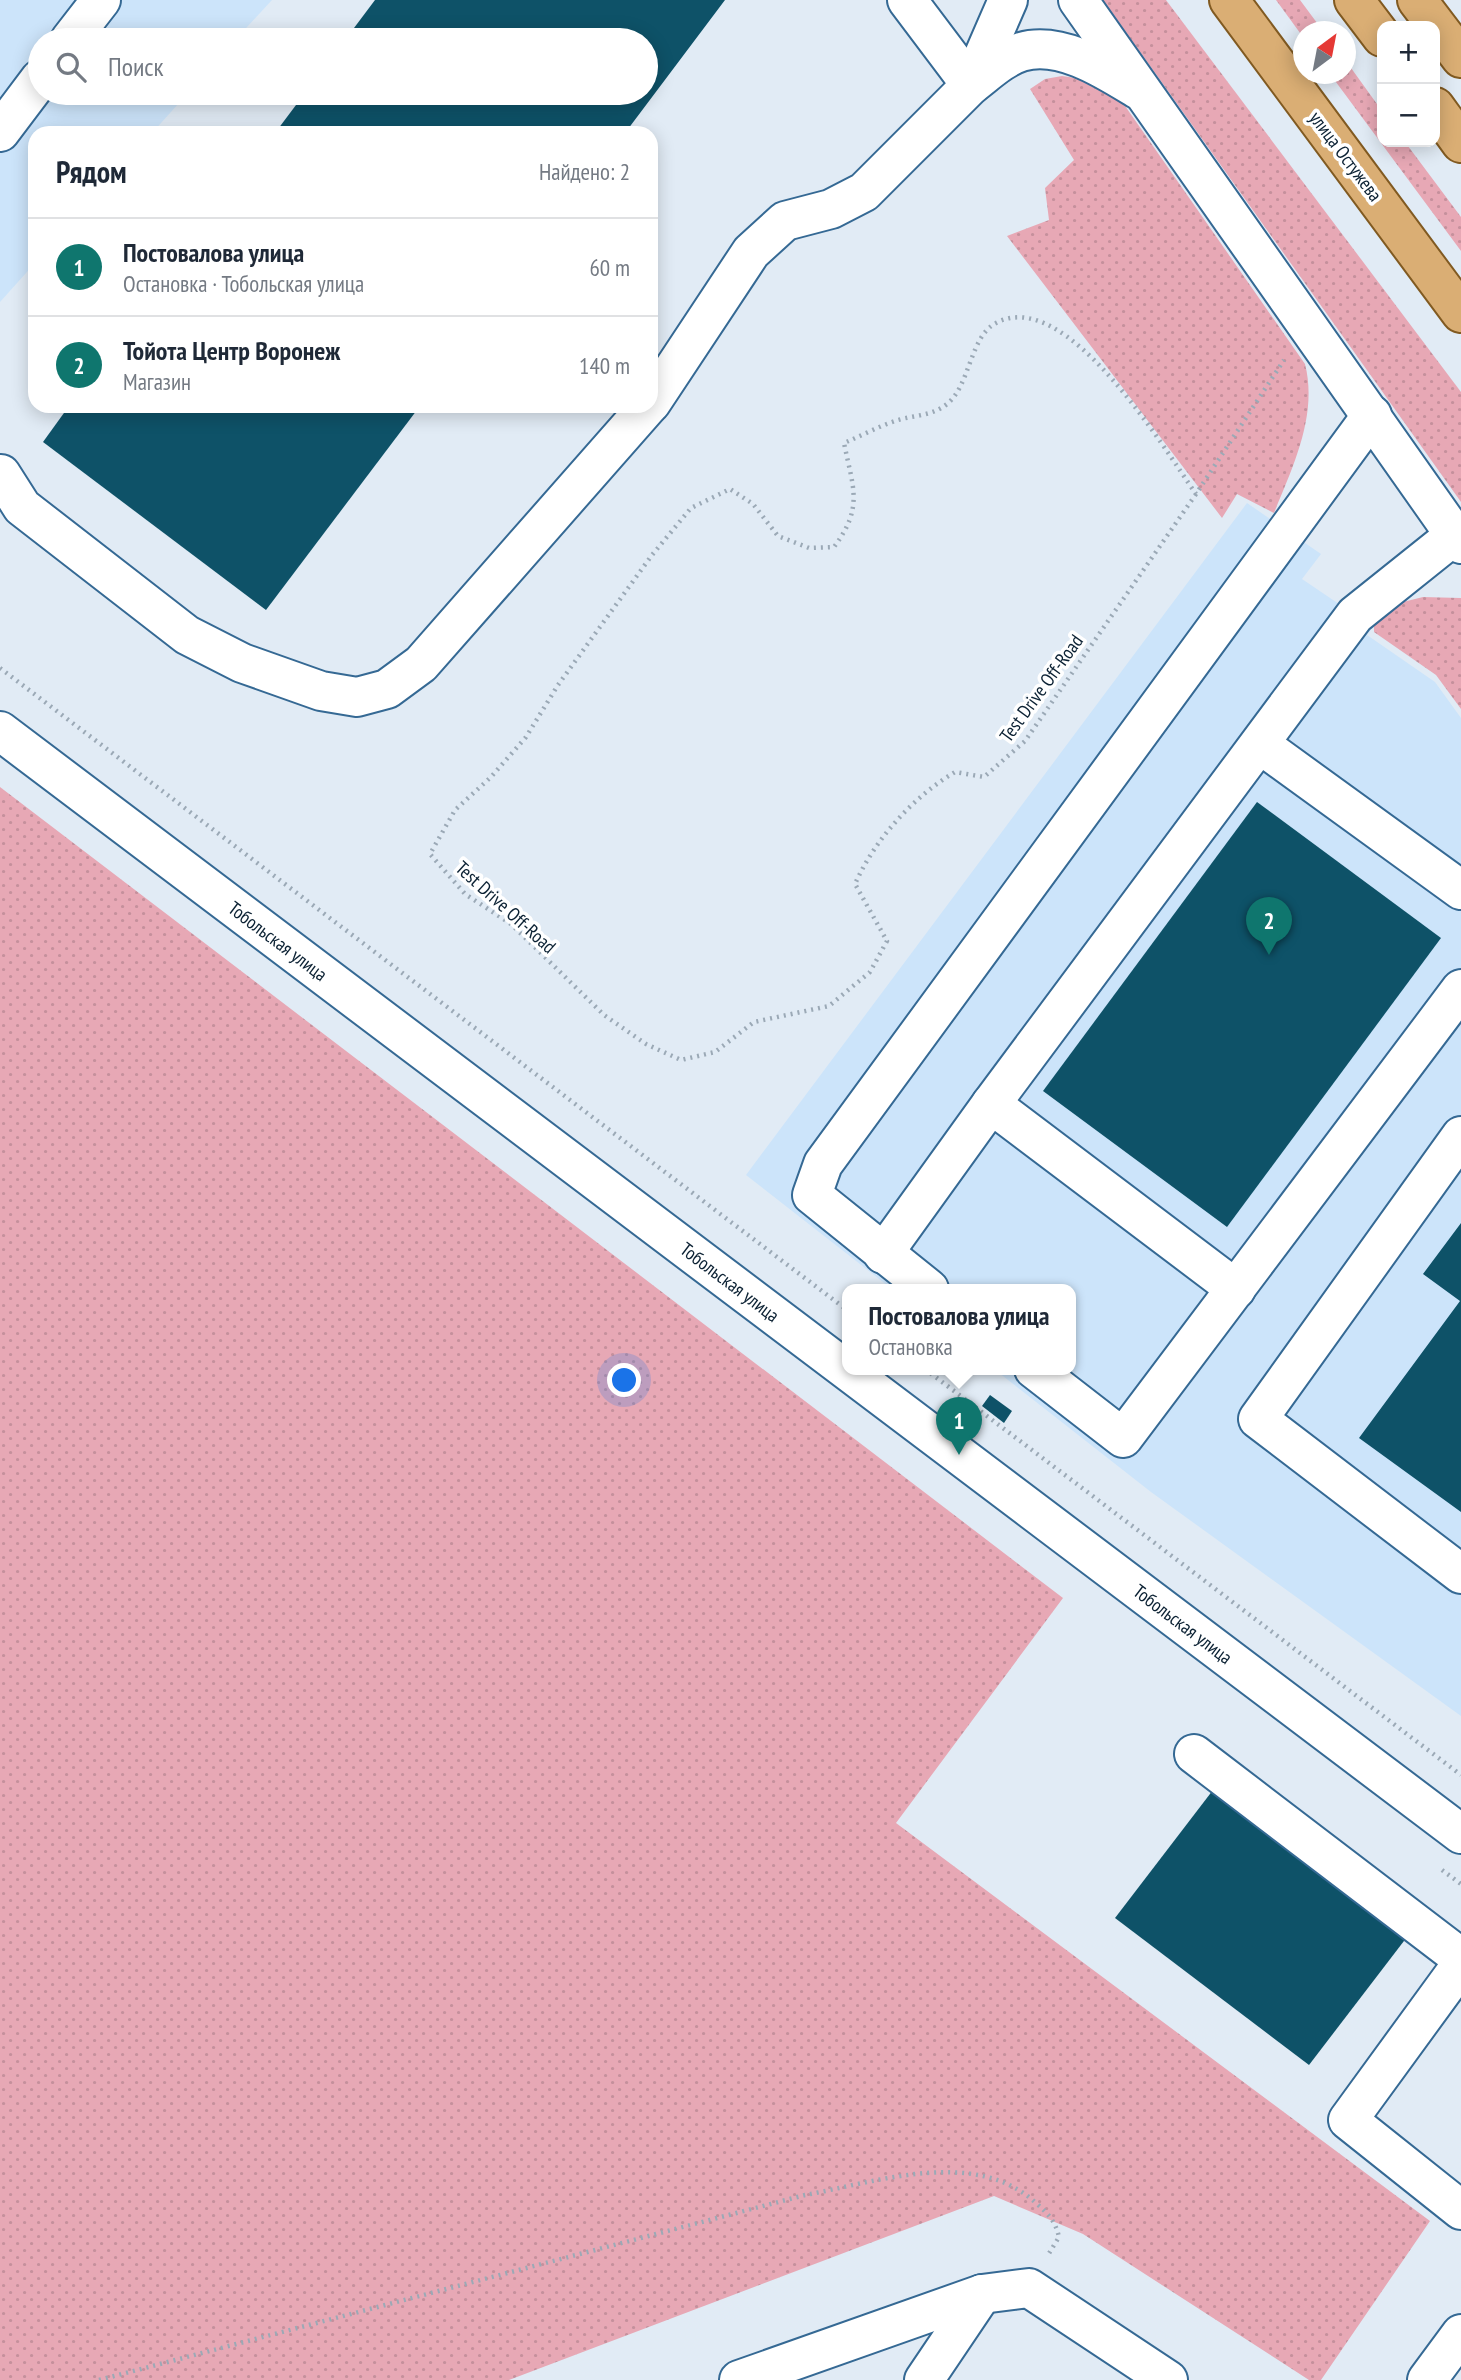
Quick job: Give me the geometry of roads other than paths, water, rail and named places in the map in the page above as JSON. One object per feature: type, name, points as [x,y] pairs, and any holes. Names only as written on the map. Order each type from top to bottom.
[{"type":"main road","name":"улица Остужева","points":[[1229,0],[1461,313]]},
{"type":"main road","points":[[1354,0],[1377,30]]},
{"type":"main road","points":[[1417,0],[1461,58]]},
{"type":"main road","points":[[1440,114],[1461,143]]},
{"type":"street","points":[[79,28],[101,0]]},
{"type":"street","points":[[907,0],[971,85]]},
{"type":"street","points":[[971,85],[1007,0]]},
{"type":"street","points":[[883,1254],[990,1104],[1261,745],[1355,615],[1458,540],[1078,0]]},
{"type":"street","points":[[658,393],[751,252],[785,220],[831,209],[864,192],[971,85],[1004,59],[1023,51],[1043,49],[1063,53],[1111,74],[1144,93]]},
{"type":"street","points":[[0,132],[28,95]]},
{"type":"street","points":[[1,474],[22,507],[187,635],[242,663],[285,680],[357,697],[387,689],[421,664],[643,413]]},
{"type":"street","points":[[922,1284],[811,1195],[823,1164],[1372,415]]},
{"type":"street","name":"Тобольская улица","points":[[0,731],[842,1367]]},
{"type":"street","points":[[1261,745],[1461,890]]},
{"type":"street","points":[[1042,1375],[1124,1438],[1461,989]]},
{"type":"street","points":[[990,1104],[1236,1289]]},
{"type":"street","points":[[1461,1136],[1258,1419],[1461,1574]]},
{"type":"street","name":"Тобольская улица","points":[[853,1375],[1461,1834]]},
{"type":"street","points":[[1194,1754],[1461,1958]]},
{"type":"street","points":[[1461,1965],[1348,2120],[1461,2210]]},
{"type":"street","points":[[739,2380],[982,2294],[1029,2288],[1168,2380]]},
{"type":"street","points":[[924,2380],[982,2294]]},
{"type":"street","points":[[1427,2380],[1461,2334]]},
{"type":"place","name":"Тойота Центр Воронеж","points":[[1269,955]]},
{"type":"place","name":"Постовалова улица","points":[[959,1455]]}]
